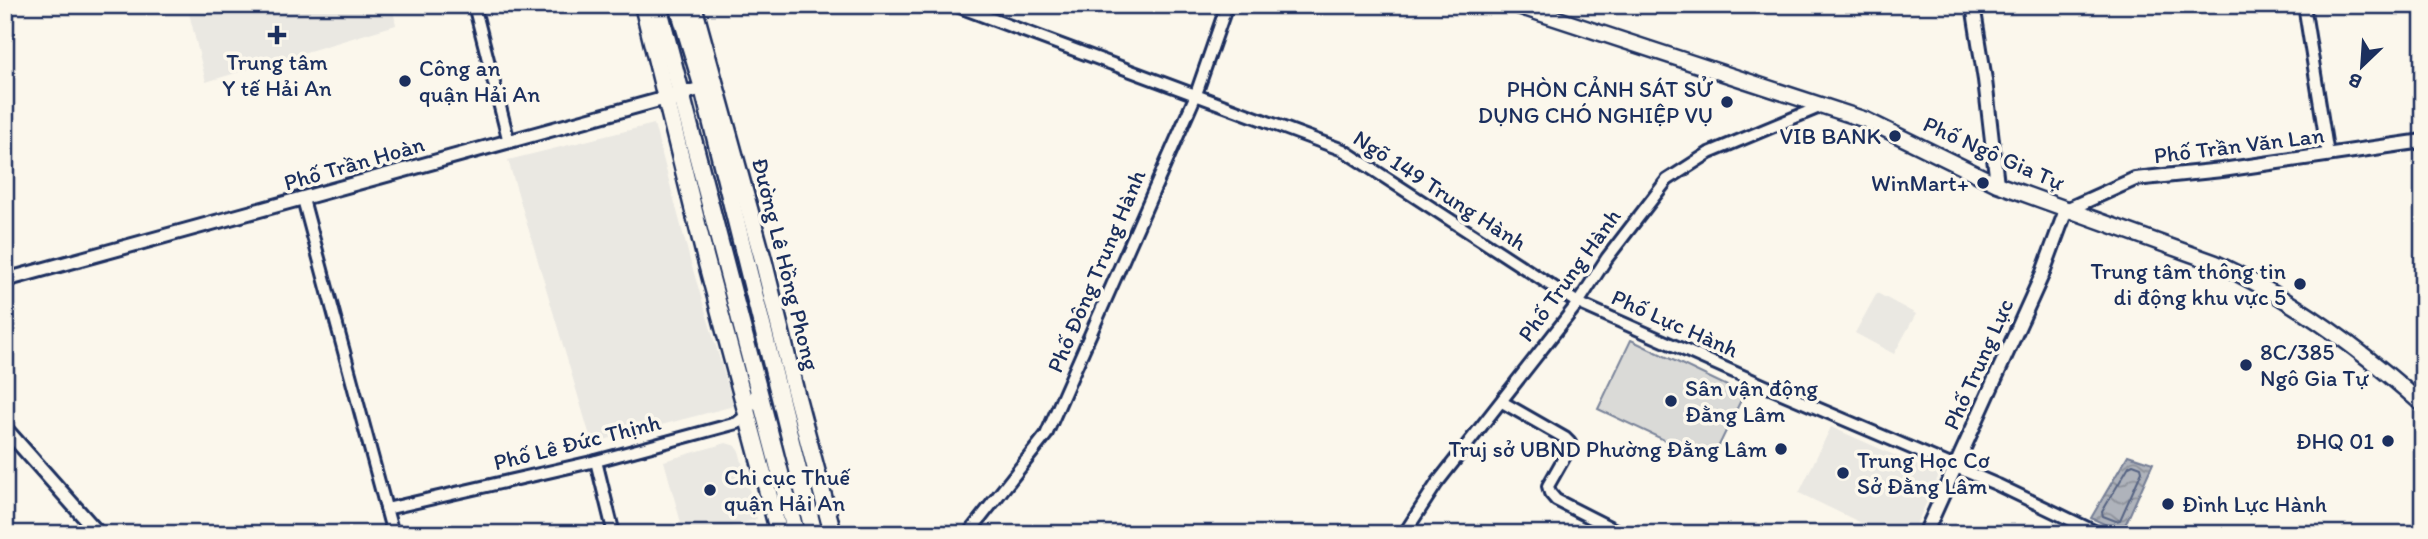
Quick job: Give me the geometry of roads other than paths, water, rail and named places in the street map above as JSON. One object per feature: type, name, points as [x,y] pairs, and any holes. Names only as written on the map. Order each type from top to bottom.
[{"type":"main road","points":[[643,5],[674,96],[796,534]]},
{"type":"main road","points":[[658,5],[674,96],[747,415],[779,534]]},
{"type":"main road","name":"Đường Lê Hồng Phong","points":[[678,5],[708,86],[764,262],[833,534]]},
{"type":"main road","name":"Đường Lê Hồng Phong","points":[[693,5],[708,86],[814,534]]},
{"type":"main road","name":"Phố Ngô Gia Tự","points":[[1516,5],[1866,120],[1997,184],[2216,264],[2328,326],[2423,405]]},
{"type":"street","points":[[474,5],[509,142]]},
{"type":"street","name":"Ngõ 149 Trung Hành","points":[[954,5],[1343,150],[1578,303]]},
{"type":"street","name":"Phố Đông Trung Hành","points":[[968,534],[1046,435],[1195,97],[1227,5]]},
{"type":"street","points":[[1973,5],[1997,184]]},
{"type":"street","points":[[2304,5],[2328,155]]},
{"type":"street","name":"Phố Trần Hoàn","points":[[5,280],[708,86]]},
{"type":"street","name":"Phố Trung Hành","points":[[1404,534],[1437,483],[1578,303],[1607,258],[1667,180],[1709,153],[1822,106]]},
{"type":"street","name":"Phố Trần Văn Lan","points":[[2066,209],[2135,180],[2423,141]]},
{"type":"street","points":[[303,199],[393,534]]},
{"type":"street","name":"Phố Trung Lực","points":[[1925,534],[2042,275],[2066,209]]},
{"type":"street","name":"Phố Lực Hành","points":[[1578,303],[1955,466],[2100,534]]},
{"type":"street","points":[[747,415],[757,388]]},
{"type":"street","points":[[1502,402],[1570,443],[1548,485],[1556,500],[1623,534]]},
{"type":"street","name":"Phố Lê Đức Thịnh","points":[[386,509],[596,461],[737,423],[747,415]]},
{"type":"street","points":[[5,428],[99,534]]},
{"type":"street","points":[[596,461],[614,534]]},
{"type":"water","points":[[2128,455],[2153,463],[2122,532],[2091,518]]},
{"type":"place","name":"Trung tâm Y tế Hải An","points":[[277,35]]},
{"type":"place","name":"Công an quận Hải An","points":[[405,81]]},
{"type":"place","name":"PHÒN CẢNH SÁT SỬ DỤNG CHÓ NGHIỆP VỤ","points":[[1727,102]]},
{"type":"place","name":"VIB BANK","points":[[1895,136]]},
{"type":"place","name":"WinMart+","points":[[1983,183]]},
{"type":"place","name":"Trung tâm thông tin di động khu vực 5","points":[[2300,284]]},
{"type":"place","name":"8C/385 Ngô Gia Tự","points":[[2246,365]]},
{"type":"place","name":"Sân vận động Đằng Lâm","points":[[1671,401]]},
{"type":"place","name":"ĐHQ 01","points":[[2388,441]]},
{"type":"place","name":"Truj sở UBND Phường Đằng Lâm","points":[[1781,449]]},
{"type":"place","name":"Trung Học Cơ Sở Đằng Lâm","points":[[1843,473]]},
{"type":"place","name":"Chi cục Thuế quận Hải An","points":[[710,490]]},
{"type":"place","name":"Đình Lực Hành","points":[[2168,504]]}]
